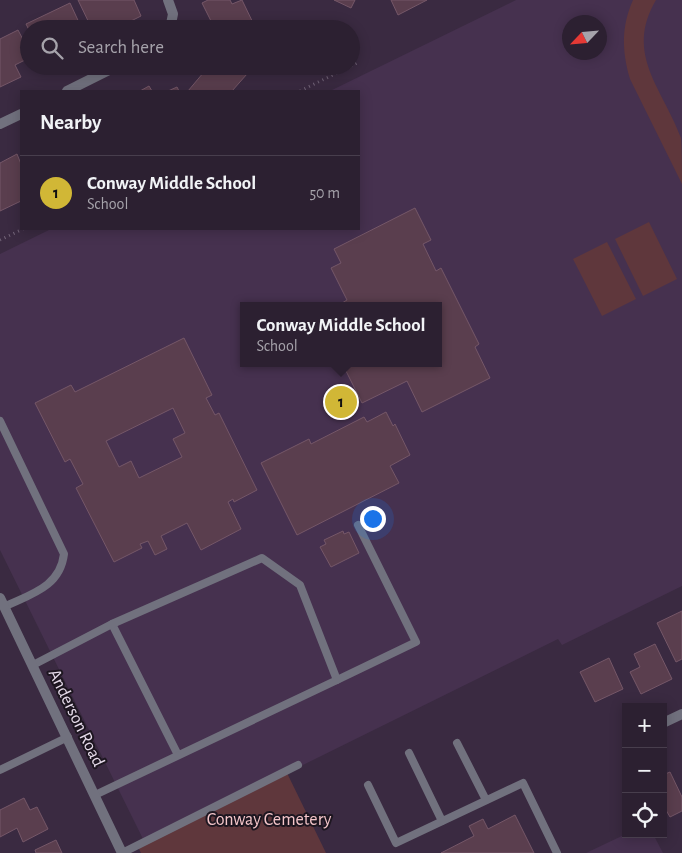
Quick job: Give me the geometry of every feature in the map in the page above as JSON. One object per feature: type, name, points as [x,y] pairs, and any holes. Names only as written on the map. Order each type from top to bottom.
[{"type":"street","points":[[168,0],[173,14],[172,20]]},
{"type":"street","points":[[69,90],[100,75]]},
{"type":"street","points":[[0,124],[20,114]]},
{"type":"street","name":"Anderson Road","points":[[2,602],[122,853]]},
{"type":"street","points":[[667,721],[682,714]]},
{"type":"lane","points":[[0,421],[64,554],[62,566],[54,581],[45,588],[2,602]]},
{"type":"lane","points":[[95,795],[416,642],[358,526]]},
{"type":"lane","points":[[33,665],[112,624],[262,558],[300,585],[337,680]]},
{"type":"lane","points":[[112,624],[178,755]]},
{"type":"lane","points":[[0,770],[68,737]]},
{"type":"lane","points":[[457,743],[486,800]]},
{"type":"lane","points":[[409,753],[442,821]]},
{"type":"lane","points":[[122,853],[298,765]]},
{"type":"lane","points":[[368,785],[396,843],[523,783],[557,853]]},
{"type":"path","points":[[302,90],[333,75]]},
{"type":"path","points":[[0,240],[21,230]]},
{"type":"shaded area","points":[[516,0],[682,0],[682,586],[562,645],[558,639],[145,843],[0,550],[0,254],[49,230],[360,230],[360,90],[332,90]]},
{"type":"shaded area","points":[[622,836],[622,838],[655,838],[663,853],[586,853]]},
{"type":"green space","points":[[633,0],[656,0],[647,19],[644,37],[645,54],[650,71],[681,138],[682,184],[630,79],[625,59],[624,39],[626,20]]},
{"type":"green space","points":[[649,222],[677,279],[643,296],[615,239]]},
{"type":"green space","points":[[607,242],[636,299],[602,316],[573,259]]},
{"type":"green space","name":"Conway Cemetery","points":[[287,773],[326,853],[141,853],[138,847]]},
{"type":"building","points":[[78,0],[134,0],[141,16],[133,20],[88,20]]},
{"type":"building","points":[[208,0],[230,0],[232,4],[242,0],[252,20],[210,20],[202,3]]},
{"type":"building","points":[[334,0],[355,0],[351,8]]},
{"type":"building","points":[[391,0],[427,0],[398,15]]},
{"type":"building","points":[[70,3],[78,20],[34,20]]},
{"type":"building","points":[[18,30],[20,34],[20,62],[15,65],[21,77],[0,87],[0,39]]},
{"type":"building","points":[[201,75],[246,75],[233,90],[189,90]]},
{"type":"building","points":[[149,86],[151,90],[142,90]]},
{"type":"building","points":[[17,154],[20,162],[20,201],[0,211],[0,163]]},
{"type":"building","points":[[415,208],[431,240],[423,244],[436,271],[441,268],[479,344],[475,347],[490,378],[422,412],[407,381],[362,403],[344,367],[442,367],[442,302],[344,302],[347,300],[331,268],[341,263],[334,249]]},
{"type":"building","points":[[184,338],[212,395],[206,398],[215,415],[219,413],[257,490],[234,502],[233,499],[228,502],[241,529],[201,550],[187,523],[161,536],[167,549],[155,555],[148,541],[140,544],[142,548],[114,562],[76,488],[83,484],[70,459],[65,462],[35,403],[71,385],[75,392]],"holes":[[[173,408],[185,433],[173,439],[182,457],[139,478],[131,461],[119,467],[106,441]]]},
{"type":"building","points":[[386,412],[393,426],[395,424],[410,455],[390,466],[399,483],[297,535],[261,463],[309,439],[311,444],[364,417],[367,422]]},
{"type":"building","points":[[343,531],[344,534],[349,532],[359,553],[331,567],[320,547],[326,544],[324,540]]},
{"type":"building","points":[[682,611],[682,659],[676,662],[657,623]]},
{"type":"building","points":[[655,644],[672,679],[641,694],[630,672],[640,667],[634,654]]},
{"type":"building","points":[[609,658],[623,689],[595,702],[580,672]]},
{"type":"building","points":[[670,772],[682,797],[682,811],[670,817],[667,812],[667,773]]},
{"type":"building","points":[[24,798],[30,810],[37,807],[48,829],[23,842],[17,828],[0,837],[0,810]]},
{"type":"building","points":[[515,815],[534,853],[441,853],[474,836],[469,826],[483,819],[488,829]]},
{"type":"building","points":[[56,840],[62,853],[36,853],[35,850]]},
{"type":"place","name":"Conway Middle School","points":[[341,402]]}]
